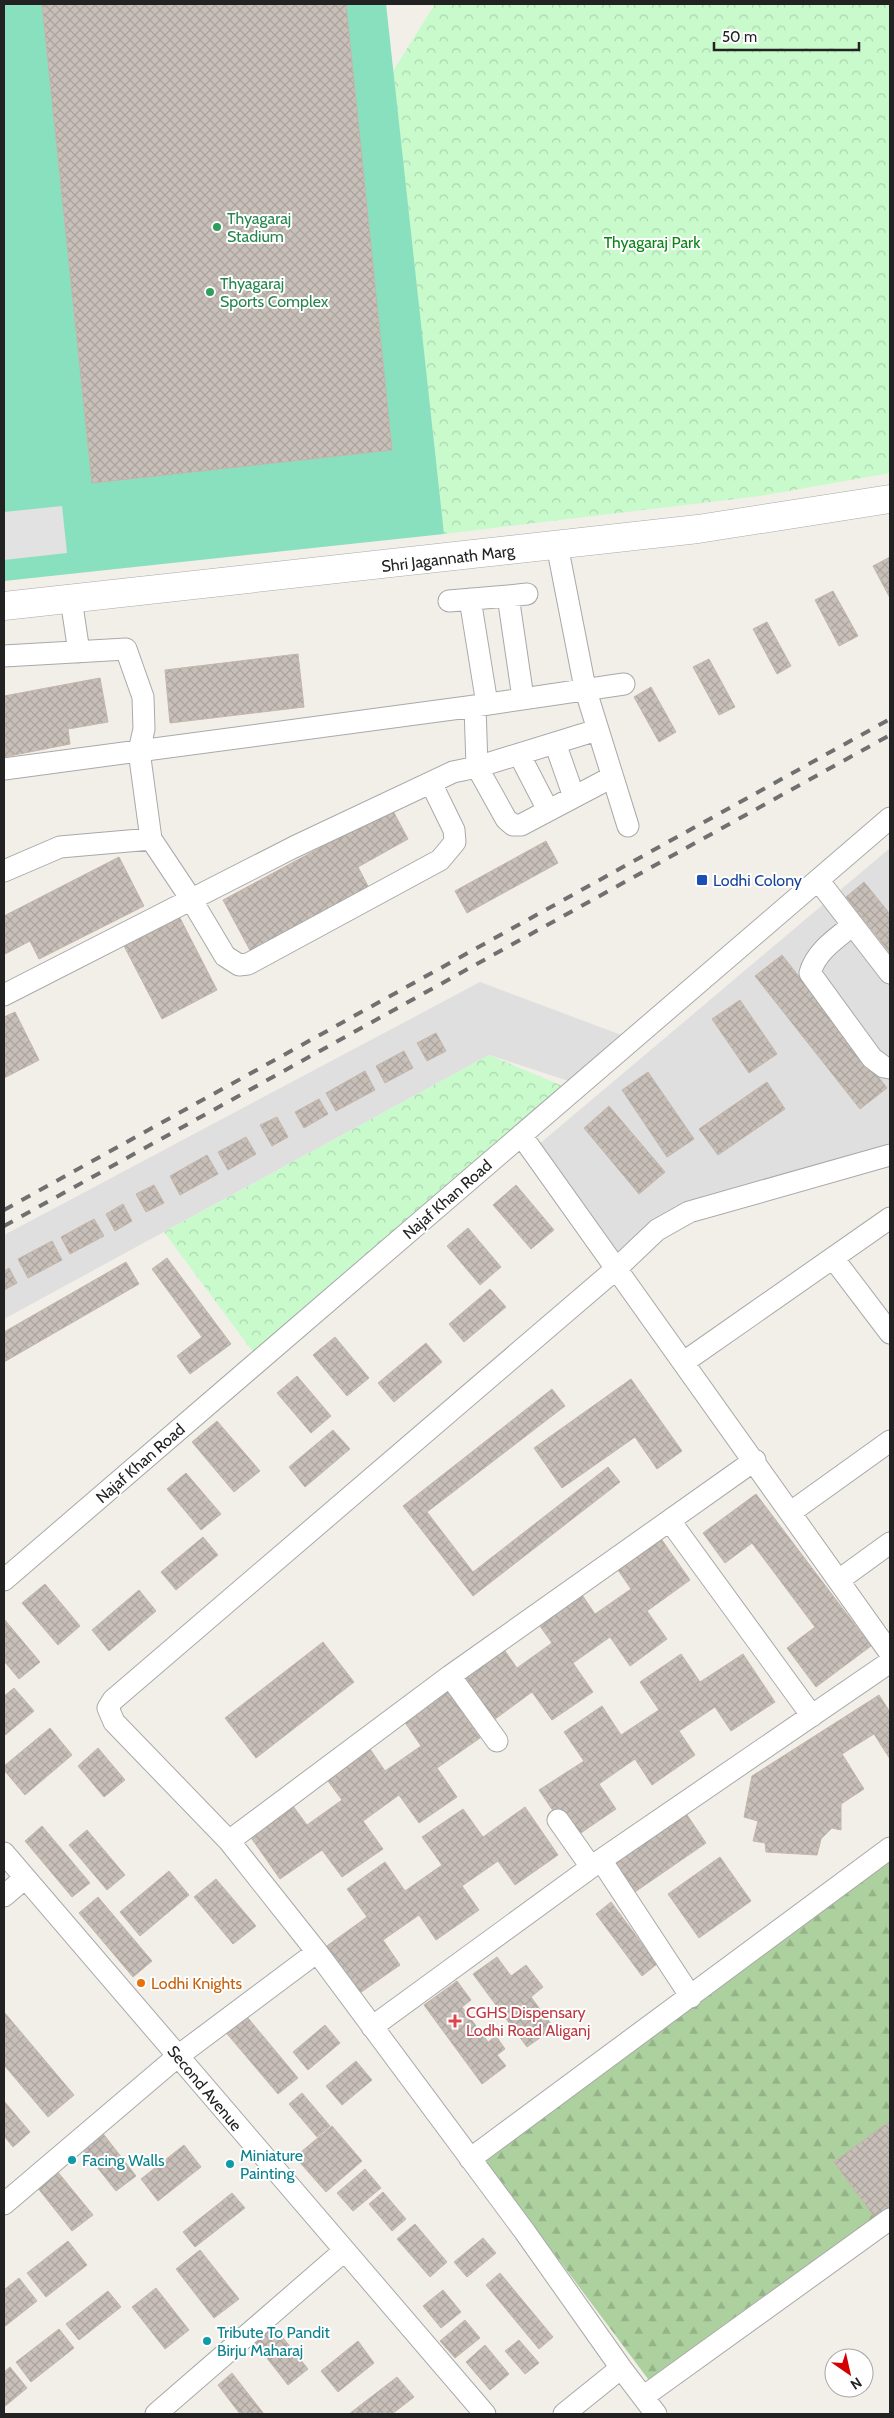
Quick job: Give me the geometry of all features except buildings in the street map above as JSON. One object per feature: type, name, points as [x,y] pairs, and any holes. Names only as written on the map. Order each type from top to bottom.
[{"type":"street","name":"Shri Jagannath Marg","points":[[4,606],[698,529],[890,498]]},
{"type":"street","points":[[557,545],[585,688],[628,826]]},
{"type":"street","points":[[449,601],[518,595],[523,698]]},
{"type":"street","points":[[71,599],[79,652]]},
{"type":"street","points":[[470,599],[481,705],[477,767],[506,819],[513,825],[521,824],[612,777]]},
{"type":"street","points":[[4,656],[126,649],[143,697],[144,729],[139,751],[151,839],[192,899],[225,956],[239,965],[248,964],[440,860],[455,842],[454,830],[431,783]]},
{"type":"street","points":[[4,769],[624,684]]},
{"type":"street","points":[[4,995],[294,847],[453,772],[477,767],[597,730]]},
{"type":"street","points":[[555,743],[574,797]]},
{"type":"street","points":[[519,754],[548,810]]},
{"type":"street","name":"Najaf Khan Road","points":[[4,1580],[890,818]]},
{"type":"street","points":[[4,871],[60,847],[151,839]]},
{"type":"street","points":[[818,880],[890,972]]},
{"type":"street","points":[[853,925],[825,948],[813,962],[810,973],[872,1058],[884,1067],[890,1068]]},
{"type":"street","points":[[521,1135],[890,1653]]},
{"type":"street","points":[[656,2414],[621,2368],[525,2232],[316,1952],[229,1841],[114,1722],[108,1708],[113,1700],[617,1268],[657,1230],[690,1212],[890,1156]]},
{"type":"street","points":[[684,1362],[890,1218]]},
{"type":"street","points":[[833,1258],[890,1333]]},
{"type":"street","points":[[791,1512],[890,1441]]},
{"type":"street","points":[[229,1841],[450,1676],[670,1522],[754,1460]]},
{"type":"street","points":[[670,1522],[812,1716]]},
{"type":"street","points":[[838,1580],[890,1543]]},
{"type":"street","points":[[372,2027],[596,1863],[890,1662]]},
{"type":"street","points":[[450,1676],[497,1741]]},
{"type":"street","points":[[558,1820],[596,1863],[691,1997]]},
{"type":"street","points":[[470,2159],[890,1848]]},
{"type":"street","name":"Second Avenue","points":[[4,1853],[485,2414]]},
{"type":"street","points":[[4,1896],[25,1878]]},
{"type":"street","points":[[4,2204],[178,2056],[316,1952]]},
{"type":"street","points":[[643,2397],[890,2219]]},
{"type":"street","points":[[156,2414],[344,2251]]},
{"type":"street","points":[[564,2414],[621,2368]]},
{"type":"shaded area","points":[[62,506],[67,553],[4,560],[4,512]]},
{"type":"shaded area","points":[[890,848],[890,1155],[676,1218],[617,1268],[531,1151]]},
{"type":"shaded area","points":[[480,982],[632,1039],[578,1084],[489,1055],[4,1319],[4,1235]]},
{"type":"green space","name":"Thyagaraj Sports Complex","points":[[4,4],[386,4],[444,534],[4,581]]},
{"type":"green space","name":"Thyagaraj Park","points":[[435,4],[890,4],[890,473],[760,496],[444,534],[393,71]]},
{"type":"green space","points":[[489,1055],[572,1090],[259,1360],[164,1232]]},
{"type":"green space","points":[[890,1853],[890,2210],[651,2383],[482,2157]]},
{"type":"railway","points":[[4,1210],[890,719]]},
{"type":"railway","points":[[4,1226],[890,735]]},
{"type":"place","name":"Thyagaraj Stadium","points":[[217,227]]},
{"type":"place","name":"Thyagaraj Sports Complex","points":[[210,292]]},
{"type":"place","name":"Lodhi Colony","points":[[702,880]]},
{"type":"place","name":"Lodhi Knights","points":[[141,1983]]},
{"type":"place","name":"CGHS Dispensary Lodhi Road Aliganj","points":[[455,2021]]},
{"type":"place","name":"Facing Walls","points":[[72,2160]]},
{"type":"place","name":"Miniature Painting","points":[[230,2164]]},
{"type":"place","name":"Tribute To Pandit Birju Maharaj","points":[[207,2341]]}]
